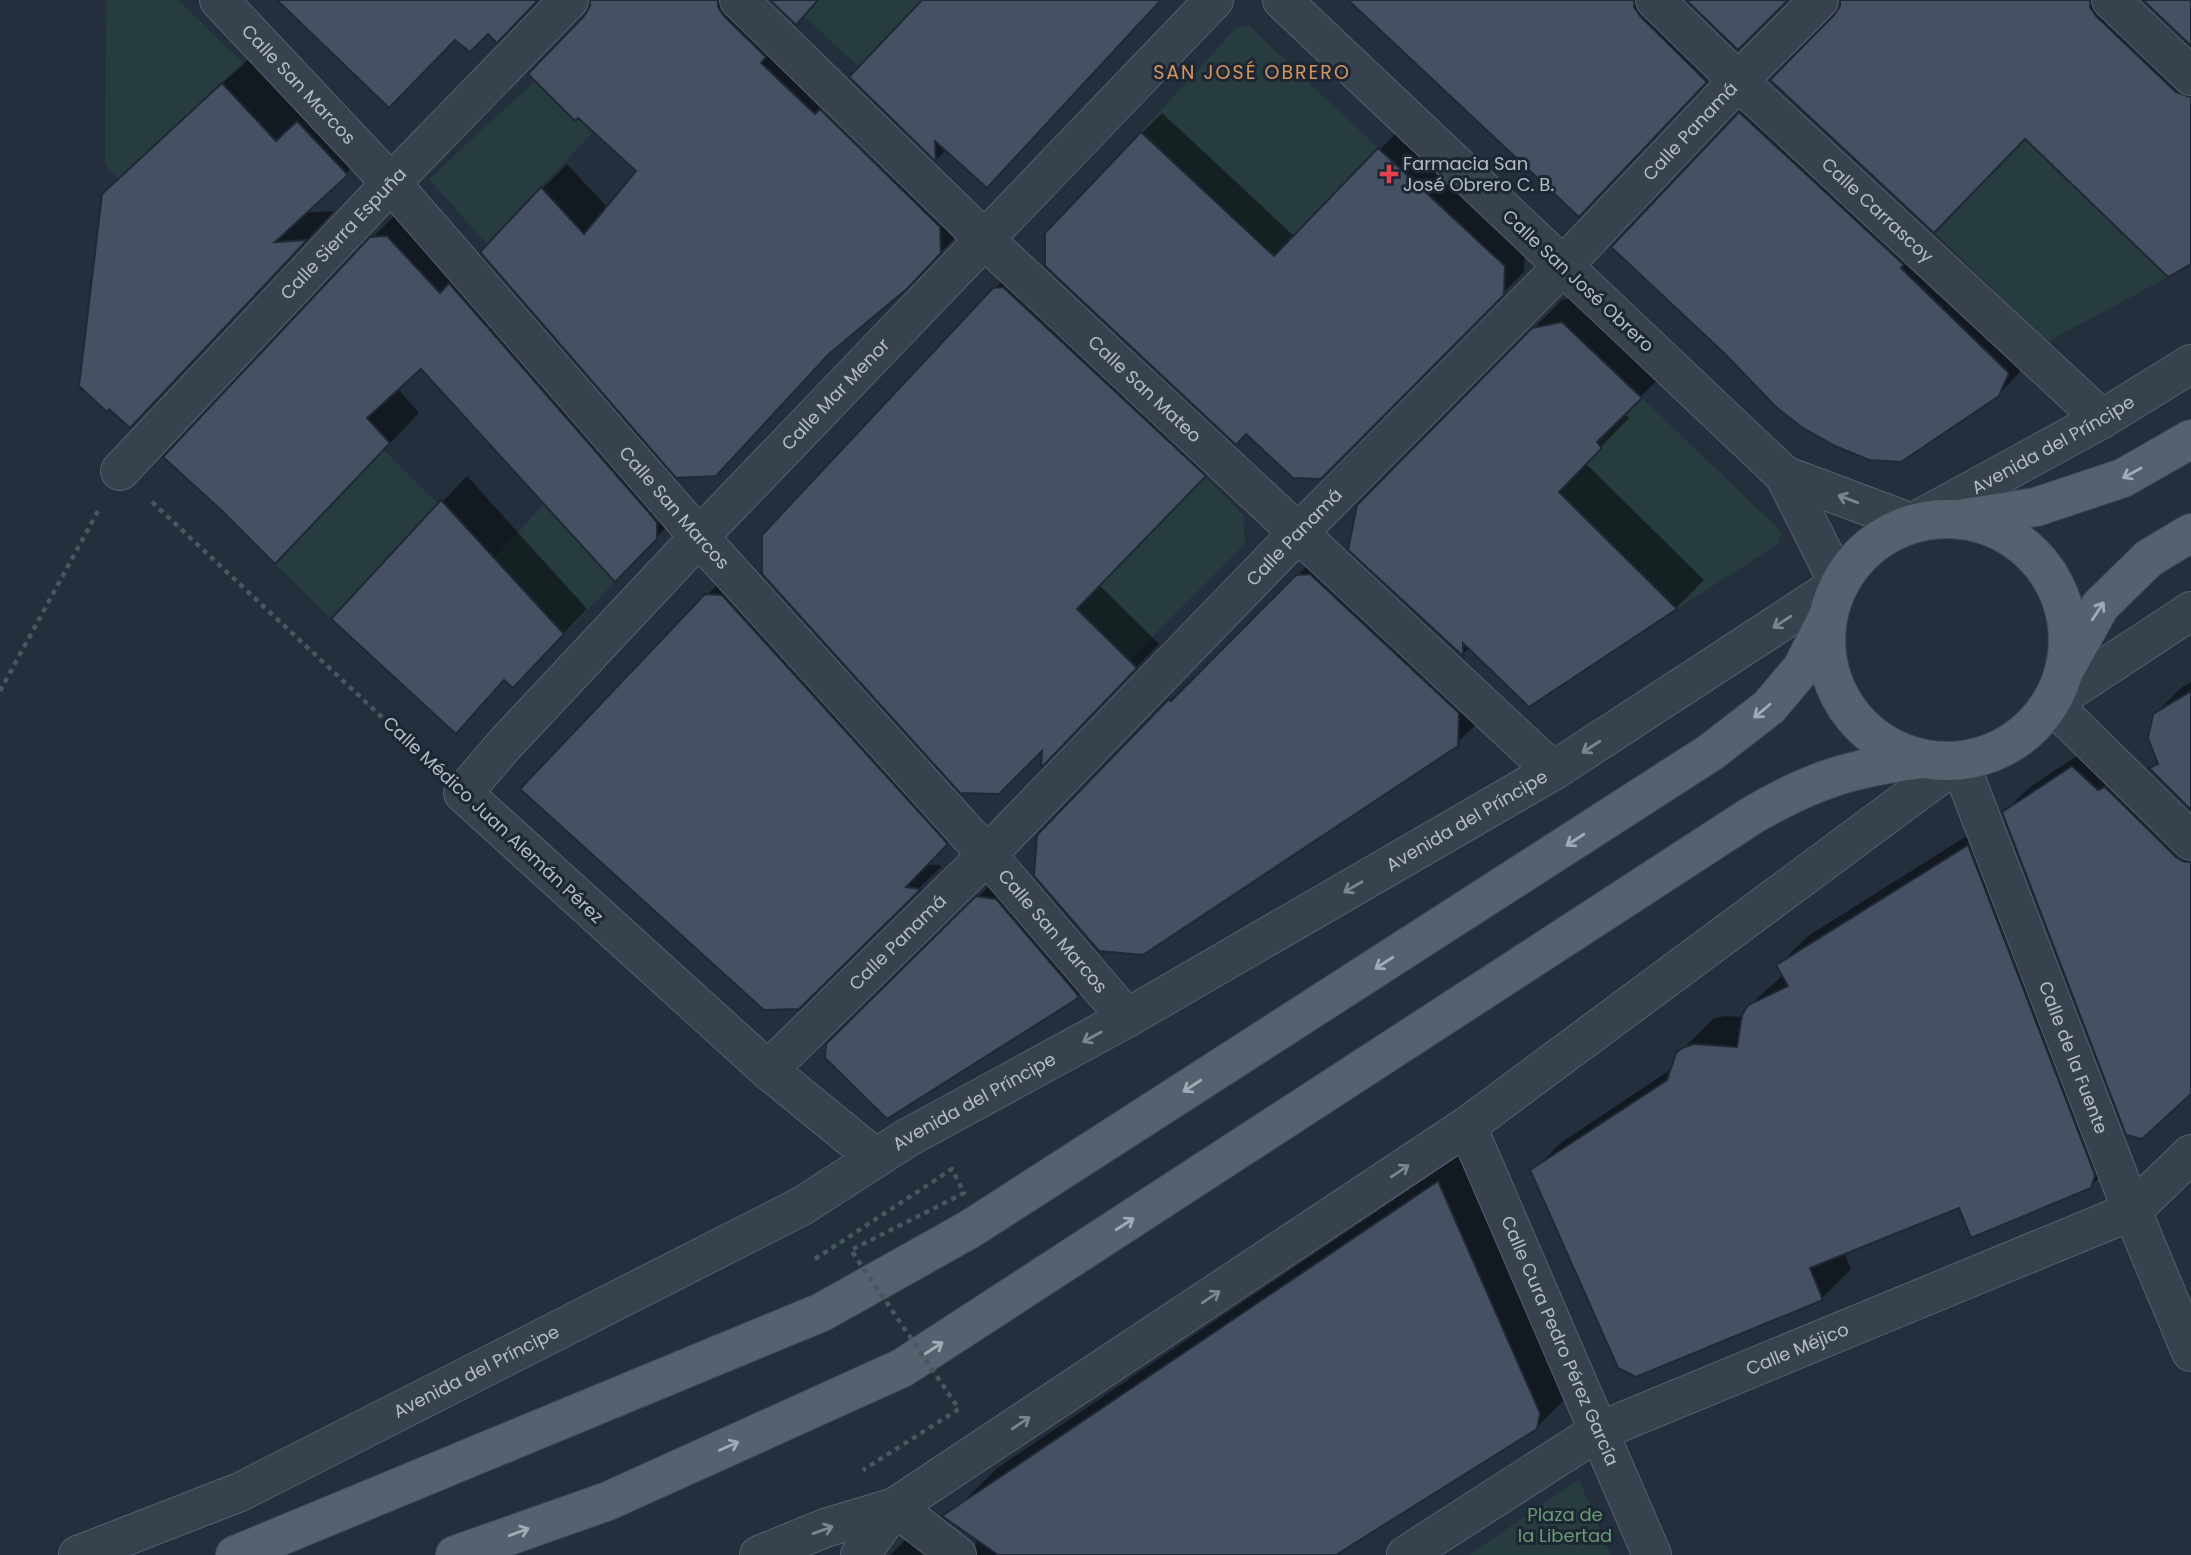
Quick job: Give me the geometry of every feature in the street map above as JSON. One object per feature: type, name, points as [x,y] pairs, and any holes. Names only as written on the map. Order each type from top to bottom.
[{"type":"main road","name":"Avenida del Príncipe","points":[[1959,519],[2036,507],[2123,478],[2191,439]]},
{"type":"main road","points":[[235,1555],[822,1312],[970,1229],[1711,752],[1769,707],[1802,668],[1833,600],[1857,557],[1882,536],[1912,523],[1936,518],[1959,519],[1992,527],[2023,545],[2047,570],[2062,601],[2069,635],[2058,687]]},
{"type":"main road","points":[[455,1555],[608,1501],[902,1368],[1786,795],[1822,780],[1871,766],[1922,759],[1959,761],[1987,755],[2013,743],[2034,725],[2058,687],[2100,606],[2149,558],[2191,534]]},
{"type":"main road","points":[[1833,600],[1826,647],[1832,678],[1846,707],[1867,731],[1893,749],[1922,759]]},
{"type":"street","name":"Calle San Marcos","points":[[219,0],[391,183],[699,537],[987,855],[1127,1018]]},
{"type":"street","name":"Calle Sierra Espuña","points":[[120,471],[391,183],[569,0]]},
{"type":"street","name":"Calle San Mateo","points":[[739,0],[985,240],[1553,771]]},
{"type":"street","name":"Calle Mar Menor","points":[[463,793],[506,743],[699,537],[1214,0]]},
{"type":"street","name":"Calle San José Obrero","points":[[1282,0],[1784,475],[1912,523]]},
{"type":"street","name":"Calle Carrascoy","points":[[1655,0],[1738,81],[2102,419]]},
{"type":"street","name":"Calle Panamá","points":[[768,1070],[987,855],[1819,0]]},
{"type":"street","points":[[2111,0],[2191,76]]},
{"type":"street","name":"Avenida del Príncipe","points":[[1912,523],[2102,419],[2191,364]]},
{"type":"street","name":"Calle San José Obrero","points":[[1784,475],[1833,600]]},
{"type":"street","name":"Avenida del Príncipe","points":[[78,1555],[240,1492],[802,1206],[907,1138],[1127,1018],[1553,771],[1833,600]]},
{"type":"street","points":[[2191,611],[2058,687],[2191,841]]},
{"type":"street","points":[[759,1555],[825,1528],[895,1507],[1467,1126],[1959,761]]},
{"type":"street","name":"Calle de la Fuente","points":[[1959,761],[2132,1212],[2191,1352]]},
{"type":"street","name":"Calle Médico Juan Alemán Pérez","points":[[463,793],[768,1070],[876,1158]]},
{"type":"street","name":"Calle Cura Pedro Pérez García","points":[[1467,1126],[1597,1432],[1653,1555]]},
{"type":"street","name":"Calle Méjico","points":[[1406,1555],[1597,1432],[2132,1212],[2191,1154]]},
{"type":"street","points":[[860,1555],[895,1507]]},
{"type":"street","points":[[895,1507],[957,1555]]},
{"type":"path","points":[[0,691],[120,471]]},
{"type":"path","name":"Calle Médico Juan Alemán Pérez","points":[[120,471],[463,793]]},
{"type":"path","points":[[815,1259],[951,1169],[964,1193],[851,1250],[959,1409],[863,1470]]},
{"type":"green space","points":[[106,0],[178,0],[243,63],[118,179],[105,164]]},
{"type":"green space","points":[[818,0],[922,0],[859,67],[804,16]]},
{"type":"green space","points":[[1248,25],[1378,148],[1274,257],[1141,132],[1236,28]]},
{"type":"green space","points":[[535,81],[593,132],[487,244],[429,179]]},
{"type":"green space","points":[[2025,139],[2168,277],[2047,342],[1935,233]]},
{"type":"green space","points":[[1642,398],[1782,532],[1778,544],[1677,609],[1559,492],[1602,448],[1597,442]]},
{"type":"green space","points":[[384,450],[438,504],[331,619],[275,564]]},
{"type":"green space","points":[[1205,477],[1243,515],[1245,544],[1129,660],[1077,609]]},
{"type":"green space","points":[[544,504],[615,582],[564,634],[494,558]]},
{"type":"green space","name":"Plaza de la Libertad","points":[[1579,1480],[1611,1555],[1468,1555]]},
{"type":"building","points":[[277,0],[538,0],[497,43],[488,34],[470,52],[455,40],[389,108]]},
{"type":"building","points":[[590,0],[718,0],[718,7],[724,16],[766,57],[761,63],[815,114],[820,109],[940,227],[941,253],[908,288],[829,354],[716,476],[676,478],[480,252],[541,187],[584,234],[636,171],[578,118],[575,121],[528,74],[585,15]]},
{"type":"building","points":[[770,0],[818,0],[796,25]]},
{"type":"building","points":[[922,0],[1161,0],[987,188],[935,141],[936,162],[849,77]]},
{"type":"building","points":[[1348,0],[1634,0],[1634,7],[1640,16],[1707,82],[1579,217]]},
{"type":"building","points":[[1686,0],[1788,0],[1738,50]]},
{"type":"building","points":[[1840,0],[2090,0],[2090,7],[2096,16],[2176,92],[2191,97],[2191,264],[2168,277],[2025,139],[1934,233],[1770,80],[1834,15],[1840,6]]},
{"type":"building","points":[[2143,0],[2191,0],[2191,46]]},
{"type":"building","points":[[222,83],[276,141],[297,121],[348,175],[275,242],[307,240],[130,428],[109,409],[107,412],[79,386],[102,194]]},
{"type":"building","points":[[1739,112],[1904,265],[1901,268],[2009,373],[1999,396],[1901,462],[1869,460],[1835,446],[1803,428],[1777,408],[1725,354],[1611,247]]},
{"type":"building","points":[[1141,132],[1274,256],[1378,148],[1505,266],[1504,295],[1321,479],[1293,478],[1246,434],[1236,445],[1045,266],[1045,233]]},
{"type":"building","points":[[387,236],[440,293],[449,283],[657,522],[657,539],[615,582],[421,369],[367,418],[390,443],[275,564],[163,457],[370,237]]},
{"type":"building","points":[[1003,287],[1206,476],[1077,609],[1137,668],[1041,768],[1042,751],[999,794],[960,793],[762,574],[762,535],[993,288]]},
{"type":"building","points":[[1562,322],[1642,398],[1597,442],[1602,448],[1559,492],[1677,609],[1529,707],[1463,643],[1463,656],[1348,550],[1357,505],[1532,328]]},
{"type":"building","points":[[441,500],[564,634],[513,688],[504,680],[456,734],[331,619]]},
{"type":"building","points":[[1310,574],[1459,713],[1458,746],[1143,955],[1099,951],[1034,876],[1037,835],[1169,699],[1171,701],[1296,575]]},
{"type":"building","points":[[705,594],[722,595],[948,844],[906,887],[921,889],[799,1009],[764,1010],[520,789]]},
{"type":"building","points":[[2191,691],[2191,810],[2149,768],[2158,764],[2148,738],[2153,714]]},
{"type":"building","points":[[2072,766],[2098,790],[2105,787],[2176,857],[2191,862],[2191,1094],[2142,1139],[2126,1135],[2002,812]]},
{"type":"building","points":[[1968,845],[2095,1175],[2091,1188],[1971,1238],[1959,1208],[1810,1268],[1823,1300],[1636,1377],[1618,1368],[1530,1170],[1667,1080],[1676,1053],[1682,1048],[1694,1044],[1737,1047],[1742,1015],[1748,1005],[1788,986],[1776,965]]},
{"type":"building","points":[[976,896],[996,899],[1078,995],[1077,999],[887,1119],[825,1058],[826,1044]]},
{"type":"building","points":[[1438,1181],[1540,1413],[1537,1429],[1336,1555],[998,1555],[942,1516]]},
{"type":"place","name":"Farmacia San José Obrero C. B.","points":[[1389,174]]},
{"type":"district","name":"SAN JOSÉ OBRERO","points":[[1252,72]]}]
